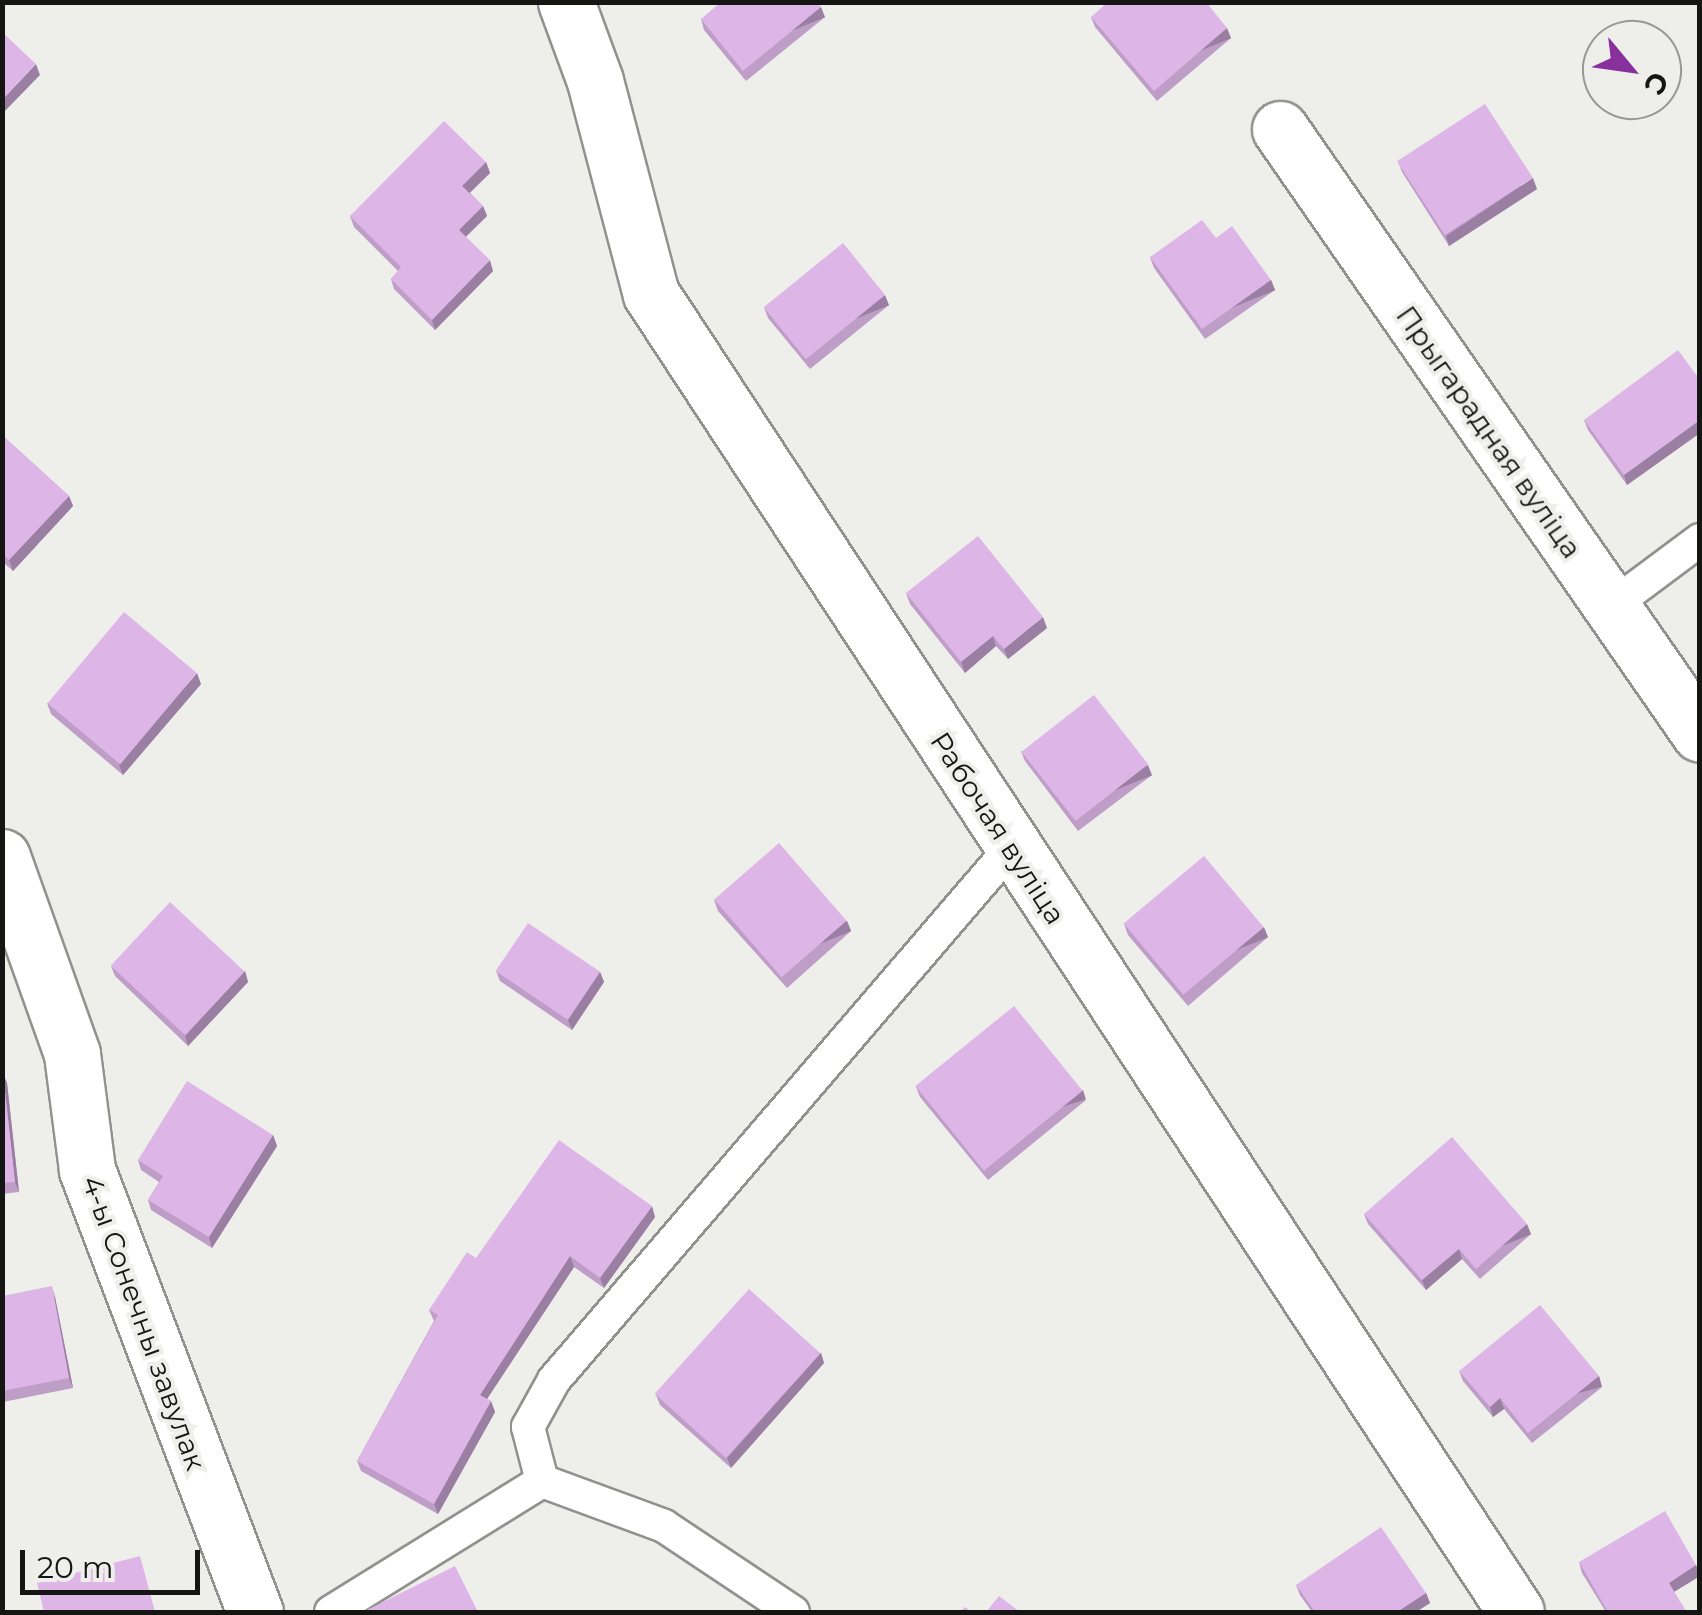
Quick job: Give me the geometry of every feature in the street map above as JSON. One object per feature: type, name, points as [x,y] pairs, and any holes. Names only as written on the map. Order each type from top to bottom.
[{"type":"street","name":"Рабочая вуліца","points":[[566,2],[595,81],[651,294],[1011,848],[1516,1612]]},
{"type":"street","name":"Прыгарадная вуліца","points":[[1280,129],[1700,734]]},
{"type":"street","name":"4-ы Сонечны завулак","points":[[2,857],[72,1054],[87,1170],[255,1612]]},
{"type":"lane","points":[[1610,606],[1700,540]]},
{"type":"lane","points":[[542,1481],[528,1427],[554,1380],[1011,848]]},
{"type":"lane","points":[[331,1612],[542,1481]]},
{"type":"lane","points":[[542,1481],[664,1526],[793,1612]]},
{"type":"building","points":[[721,2],[818,2],[821,7],[743,71],[701,19]]},
{"type":"building","points":[[1108,2],[1206,2],[1227,28],[1154,91],[1091,17]]},
{"type":"building","points":[[2,32],[36,64],[2,100]]},
{"type":"building","points":[[1485,104],[1533,178],[1445,235],[1397,161]]},
{"type":"building","points":[[444,121],[486,162],[462,186],[483,206],[459,230],[490,260],[432,320],[391,279],[401,267],[350,216]]},
{"type":"building","points":[[1202,220],[1216,238],[1232,226],[1271,280],[1202,329],[1150,257]]},
{"type":"building","points":[[843,243],[885,295],[806,359],[764,307]]},
{"type":"building","points":[[1678,350],[1700,380],[1700,420],[1624,475],[1584,420]]},
{"type":"building","points":[[2,435],[69,496],[9,560],[2,554]]},
{"type":"building","points":[[978,536],[1043,617],[1004,649],[993,636],[961,662],[906,593]]},
{"type":"building","points":[[124,612],[197,673],[120,764],[48,703]]},
{"type":"building","points":[[1094,695],[1148,764],[1076,821],[1022,752]]},
{"type":"building","points":[[779,843],[847,921],[782,977],[714,899]]},
{"type":"building","points":[[1204,856],[1264,927],[1183,995],[1124,923]]},
{"type":"building","points":[[170,902],[245,972],[185,1035],[111,966]]},
{"type":"building","points":[[528,923],[600,972],[568,1020],[496,971]]},
{"type":"building","points":[[1014,1006],[1083,1091],[984,1171],[915,1086]]},
{"type":"building","points":[[2,1073],[15,1182],[2,1183]]},
{"type":"building","points":[[187,1081],[273,1135],[209,1237],[148,1200],[163,1176],[138,1160]]},
{"type":"building","points":[[1452,1137],[1527,1224],[1476,1269],[1459,1249],[1422,1280],[1364,1214]]},
{"type":"building","points":[[559,1140],[652,1206],[600,1278],[570,1256],[480,1395],[491,1401],[434,1504],[357,1461],[438,1315],[429,1310],[467,1252],[476,1258]]},
{"type":"building","points":[[52,1286],[69,1378],[2,1391],[2,1296]]},
{"type":"building","points":[[749,1289],[820,1353],[726,1458],[655,1394]]},
{"type":"building","points":[[1540,1305],[1599,1376],[1528,1433],[1500,1398],[1490,1407],[1459,1371]]},
{"type":"building","points":[[1665,1511],[1696,1565],[1669,1583],[1686,1611],[1608,1612],[1579,1562]]},
{"type":"building","points":[[1381,1527],[1426,1593],[1397,1612],[1315,1612],[1296,1585]]},
{"type":"building","points":[[140,1556],[155,1612],[44,1612],[37,1583]]},
{"type":"building","points":[[455,1566],[478,1612],[363,1612]]},
{"type":"building","points":[[999,1596],[1020,1612],[986,1612]]}]
